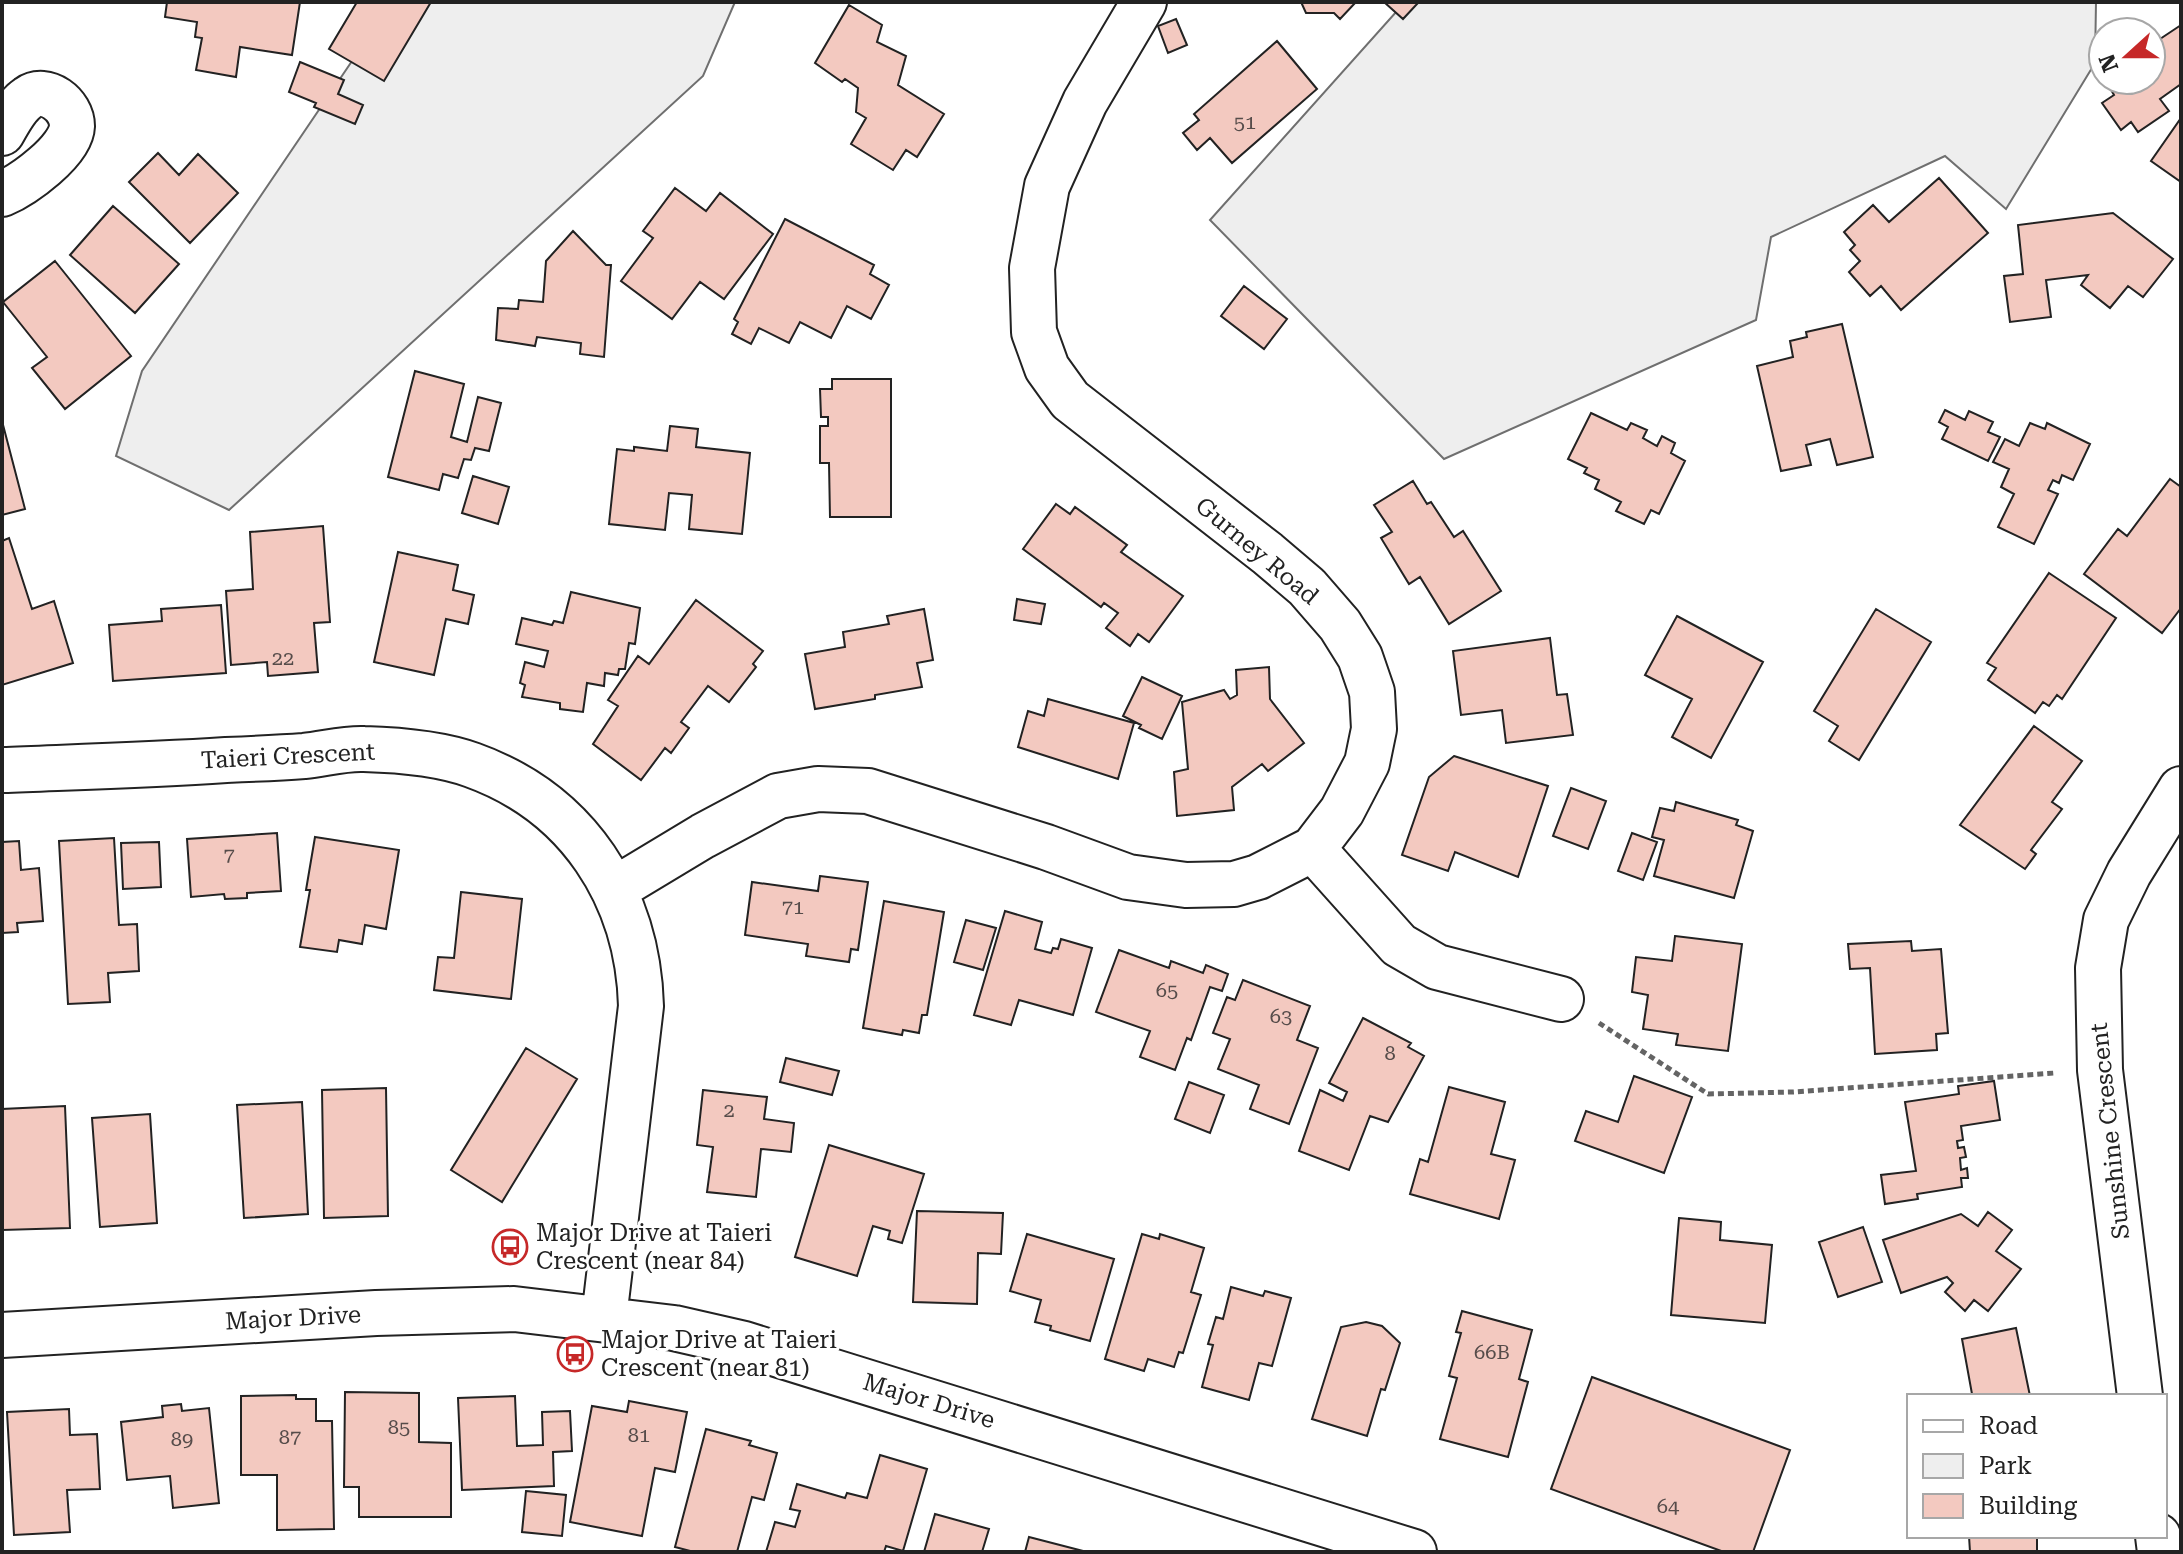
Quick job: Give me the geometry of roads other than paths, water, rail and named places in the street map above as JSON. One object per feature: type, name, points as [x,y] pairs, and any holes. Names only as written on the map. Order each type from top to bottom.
[{"type":"street","name":"Gurney Road","points":[[615,889],[703,836],[778,796],[818,789],[868,791],[1046,847],[1128,877],[1186,885],[1234,884],[1258,877],[1313,849],[1342,811],[1367,763],[1374,729],[1372,692],[1360,657],[1340,625],[1307,587],[1267,553],[1070,400],[1047,368],[1034,332],[1032,268],[1047,186],[1085,102],[1144,2]]},
{"type":"street","points":[[2,133],[18,107],[28,97],[41,93],[61,102],[72,126],[47,164],[19,186],[2,194]]},
{"type":"street","name":"Taieri Crescent","points":[[2,770],[304,756],[361,748],[420,753],[471,765],[530,794],[578,837],[615,889],[627,918],[640,977],[641,1006],[604,1318]]},
{"type":"street","name":"Sunshine Crescent","points":[[2140,1394],[2100,1070],[2098,968],[2106,920],[2129,873],[2181,789]]},
{"type":"street","points":[[1313,849],[1399,945],[1437,967],[1561,999]]},
{"type":"street","name":"Major Drive","points":[[2,1335],[498,1309],[604,1318],[674,1328],[744,1344],[1414,1552]]},
{"type":"place","name":"Major Drive at Taieri Crescent (near 84)","points":[[510,1247]]},
{"type":"place","name":"Major Drive at Taieri Crescent (near 81)","points":[[575,1354]]}]
